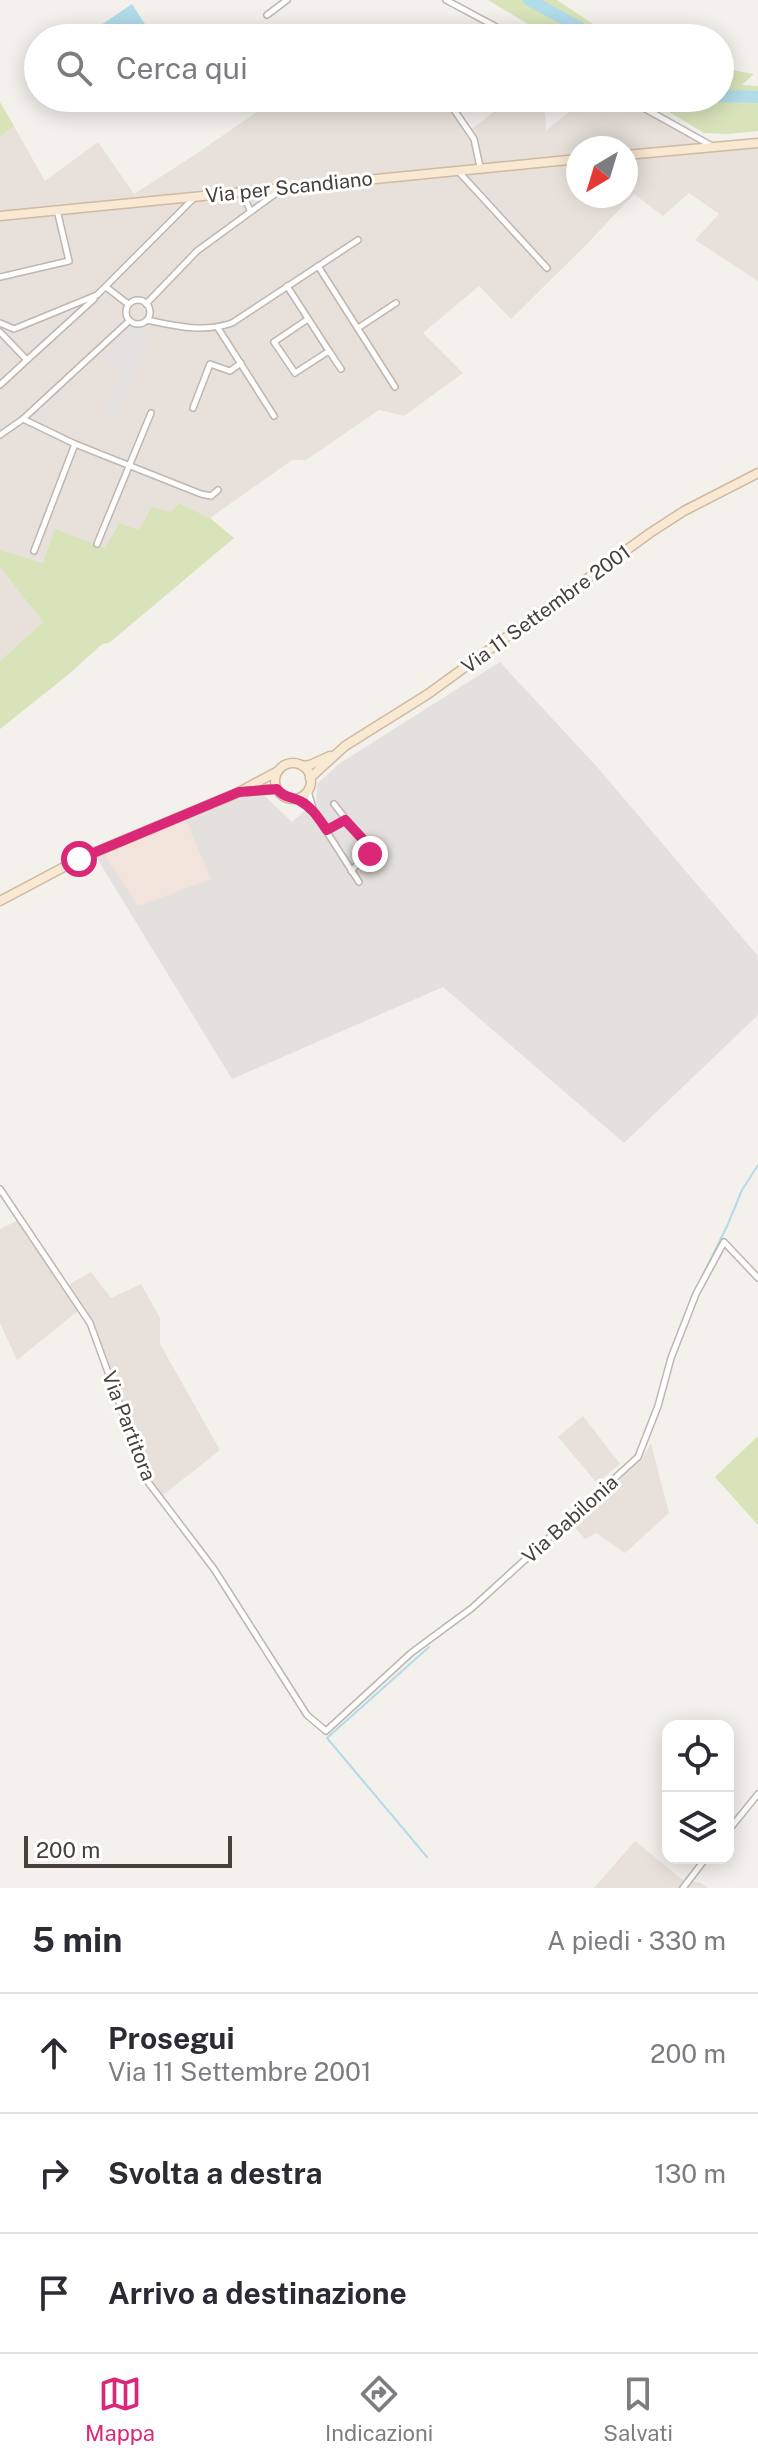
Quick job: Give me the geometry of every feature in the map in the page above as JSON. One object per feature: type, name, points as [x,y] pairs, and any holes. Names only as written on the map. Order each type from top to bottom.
[{"type":"main road","points":[[638,154],[758,143]]},
{"type":"main road","name":"Via per Scandiano","points":[[0,216],[566,160]]},
{"type":"main road","name":"Via 11 Settembre 2001","points":[[0,901],[79,859],[239,792],[293,763],[303,766],[318,763],[338,752],[428,694],[650,533],[684,511],[758,473]]},
{"type":"main road","name":"Via 11 Settembre 2001","points":[[310,778],[338,752]]},
{"type":"main road","points":[[278,771],[275,781],[277,789],[285,797],[297,799],[308,791],[310,778],[303,766]]},
{"type":"main road","name":"Via 11 Settembre 2001","points":[[239,792],[277,789]]},
{"type":"street","points":[[267,15],[287,0]]},
{"type":"street","points":[[446,0],[491,24]]},
{"type":"street","points":[[456,112],[474,139],[480,167]]},
{"type":"street","points":[[651,112],[715,148]]},
{"type":"street","points":[[457,170],[547,268]]},
{"type":"street","points":[[146,304],[197,251],[283,188]]},
{"type":"street","points":[[242,192],[250,210]]},
{"type":"street","points":[[0,385],[106,287],[195,197]]},
{"type":"street","points":[[0,277],[69,261],[57,210]]},
{"type":"street","points":[[128,304],[126,315],[129,321],[136,324],[147,320],[178,327],[218,328],[232,323],[358,240]]},
{"type":"street","points":[[318,266],[395,387]]},
{"type":"street","points":[[287,286],[341,369]]},
{"type":"street","points":[[106,287],[128,304]]},
{"type":"street","points":[[0,323],[14,329],[97,295]]},
{"type":"street","points":[[128,304],[139,300],[146,304],[149,310],[147,320]]},
{"type":"street","points":[[358,328],[396,303]]},
{"type":"street","points":[[308,319],[274,342],[295,373],[329,351]]},
{"type":"street","points":[[0,435],[23,419],[129,321]]},
{"type":"street","points":[[218,328],[274,416]]},
{"type":"street","points":[[0,332],[27,360]]},
{"type":"street","points":[[193,408],[210,364],[230,371],[241,363]]},
{"type":"street","points":[[97,544],[151,413]]},
{"type":"street","points":[[23,419],[75,444],[201,494],[211,496],[218,490]]},
{"type":"street","points":[[34,551],[75,444]]},
{"type":"street","points":[[308,791],[314,812]]},
{"type":"street","points":[[297,799],[314,812],[359,882]]},
{"type":"street","points":[[334,804],[371,851],[351,871]]},
{"type":"street","points":[[327,830],[345,820]]},
{"type":"street","name":"Via Partitora","points":[[0,1189],[90,1323],[148,1482],[214,1569],[307,1715],[326,1731]]},
{"type":"street","name":"Via Babilonia","points":[[326,1731],[411,1653],[472,1608],[638,1457],[696,1294],[724,1242],[758,1278]]},
{"type":"street","points":[[734,1824],[758,1794]]},
{"type":"street","points":[[683,1888],[701,1864]]},
{"type":"shaded area","points":[[257,112],[457,112],[465,125],[472,129],[493,112],[544,112],[546,130],[569,112],[645,112],[696,140],[724,147],[758,143],[758,281],[695,240],[719,214],[689,193],[663,216],[638,197],[638,136],[566,136],[566,208],[621,208],[511,319],[479,286],[423,333],[463,373],[404,416],[379,410],[306,460],[292,460],[210,518],[179,503],[171,512],[139,531],[119,523],[105,548],[43,563],[0,550],[0,137],[14,126],[45,181],[98,142],[134,194]]},
{"type":"shaded area","points":[[130,327],[152,332],[114,422],[101,418],[121,372],[101,357]]},
{"type":"shaded area","points":[[0,567],[43,622],[0,661]]},
{"type":"shaded area","points":[[500,662],[598,768],[758,956],[758,1015],[624,1143],[443,987],[232,1079],[93,852],[101,849],[138,906],[211,879],[184,816],[241,793],[261,792],[292,822],[316,801],[317,784],[340,763]]},
{"type":"shaded area","points":[[185,818],[211,879],[138,907],[103,854]]},
{"type":"shaded area","points":[[21,1219],[68,1285],[91,1272],[111,1298],[141,1284],[160,1318],[160,1344],[220,1450],[163,1495],[152,1480],[92,1322],[83,1307],[17,1360],[0,1323],[0,1229]]},
{"type":"shaded area","points":[[583,1416],[620,1464],[597,1483],[558,1437]]},
{"type":"shaded area","points":[[651,1443],[669,1513],[625,1553],[596,1533],[585,1539],[572,1524],[642,1459]]},
{"type":"shaded area","points":[[635,1841],[683,1880],[701,1883],[708,1888],[594,1888]]},
{"type":"green space","points":[[488,0],[557,0],[593,24],[528,24]]},
{"type":"green space","points":[[734,70],[754,74],[742,85],[758,86],[758,131],[704,133],[669,112],[734,112]]},
{"type":"green space","points":[[0,102],[14,126],[0,137]]},
{"type":"green space","points":[[179,503],[210,518],[234,538],[0,729],[0,661],[43,622],[0,567],[0,550],[43,563],[55,529],[105,548],[119,523],[139,530],[152,507],[171,512]]},
{"type":"green space","points":[[758,1436],[758,1525],[715,1477]]},
{"type":"water","points":[[132,4],[145,24],[102,24]]},
{"type":"waterway","points":[[529,0],[573,24]]},
{"type":"waterway","points":[[734,96],[758,97]]},
{"type":"waterway","points":[[696,1289],[742,1190],[758,1165]]},
{"type":"waterway","points":[[671,1352],[693,1294]]},
{"type":"waterway","points":[[656,1403],[669,1358]]},
{"type":"waterway","points":[[442,1626],[469,1607],[599,1488]]},
{"type":"waterway","points":[[427,1857],[327,1738],[429,1647]]},
{"type":"route","points":[[79,859],[239,792],[277,789],[285,797],[297,799],[314,812],[327,830],[345,820],[369,846],[370,854]]}]
